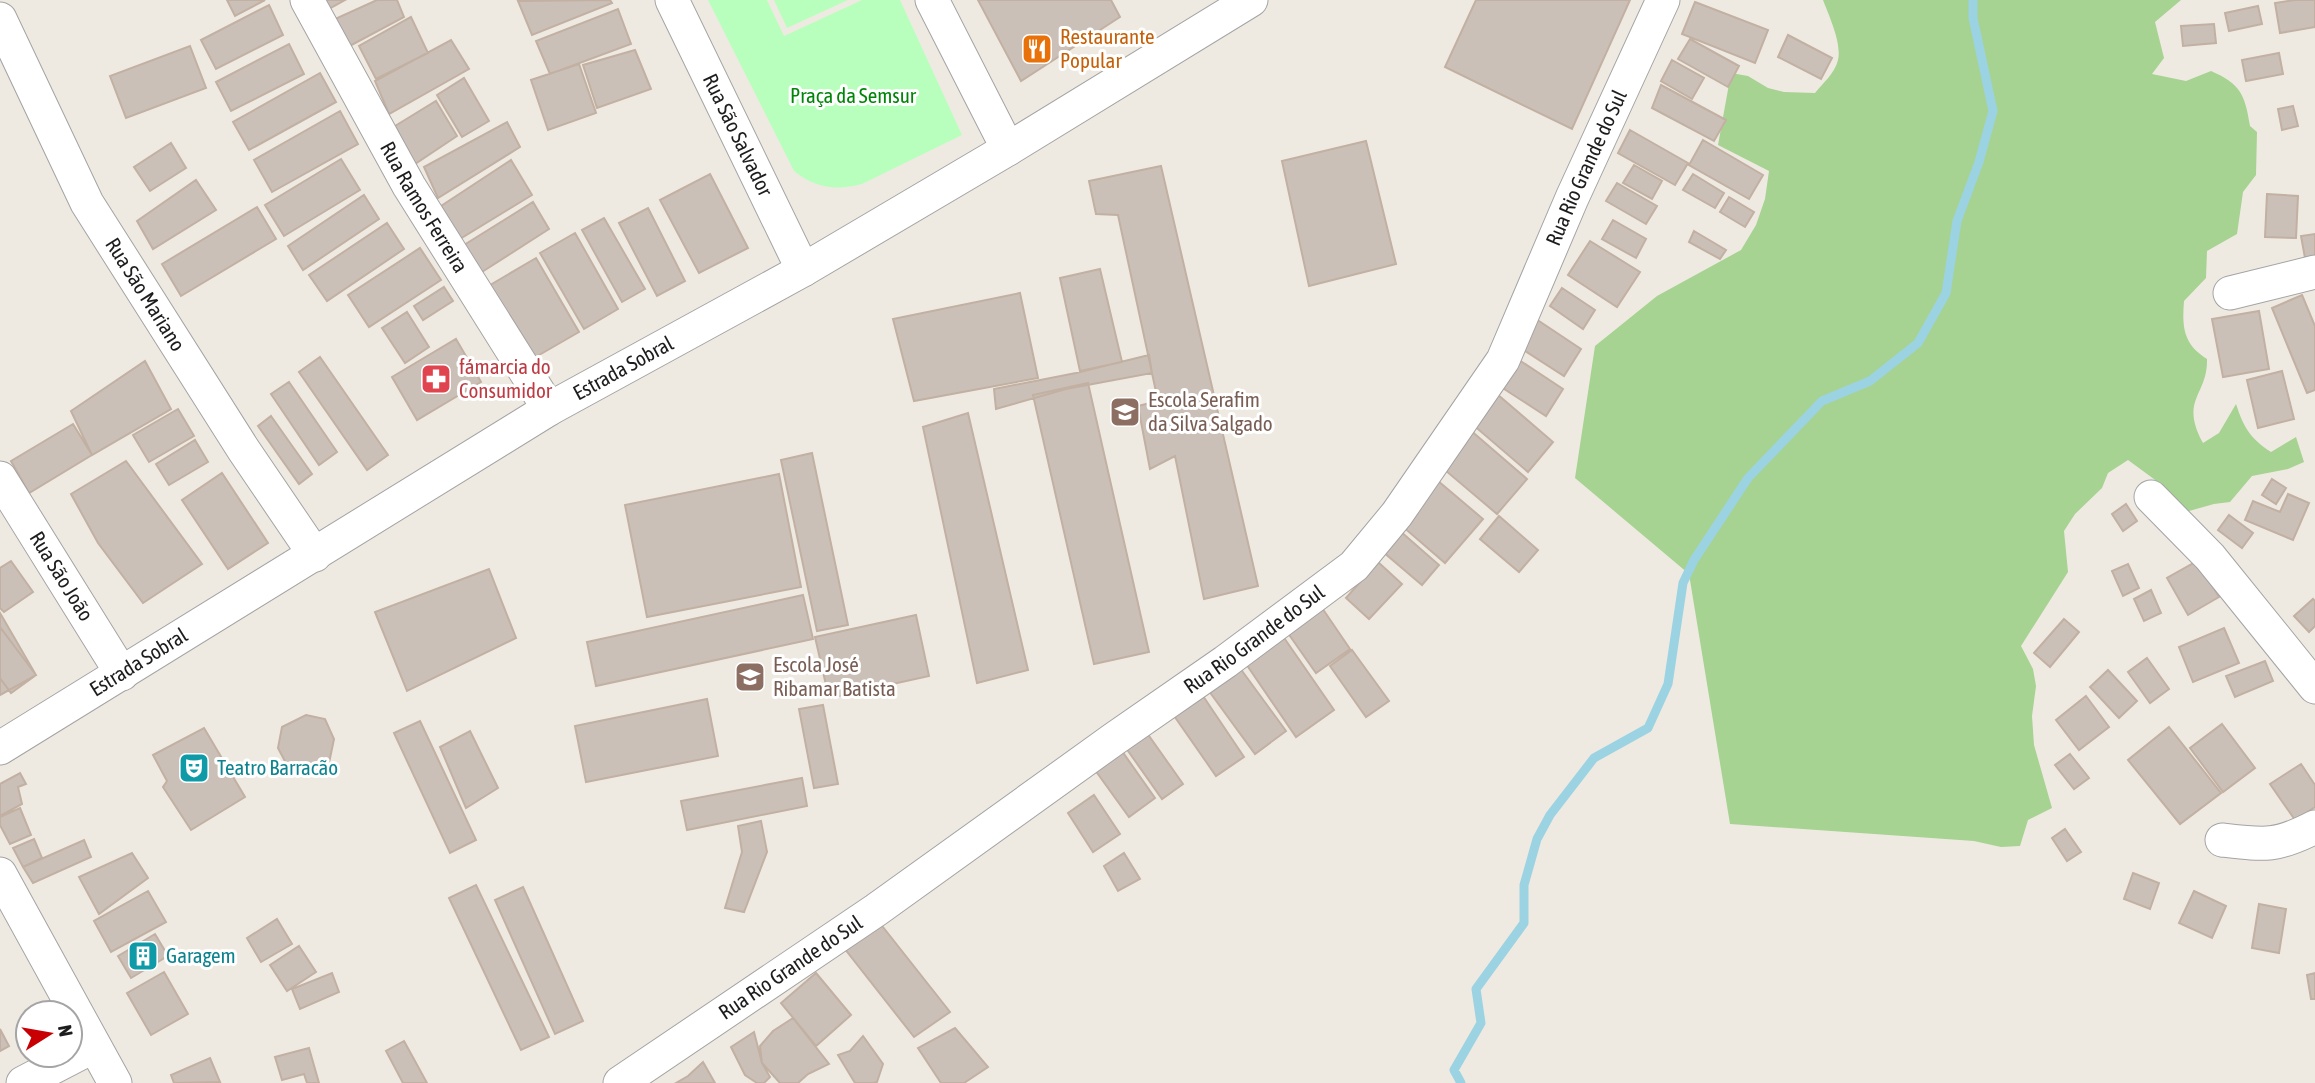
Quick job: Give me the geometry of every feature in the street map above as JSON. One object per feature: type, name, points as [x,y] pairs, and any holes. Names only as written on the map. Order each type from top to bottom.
[{"type":"street","name":"Rua Ramos Ferreira","points":[[307,0],[409,186],[549,409]]},
{"type":"street","name":"Rua São Salvador","points":[[672,0],[803,270]]},
{"type":"street","points":[[932,0],[1008,149]]},
{"type":"street","name":"Estrada Sobral","points":[[0,748],[549,409],[803,270],[1008,149],[1251,0]]},
{"type":"street","name":"Rua Rio Grande do Sul","points":[[620,1083],[876,910],[1225,662],[1354,566],[1427,473],[1503,360],[1572,198],[1663,0]]},
{"type":"street","name":"Rua São Mariano","points":[[0,19],[87,203],[243,449],[314,555]]},
{"type":"street","points":[[2230,293],[2315,272]]},
{"type":"street","name":"Rua São João","points":[[0,478],[122,674]]},
{"type":"street","points":[[2151,497],[2210,557],[2315,687]]},
{"type":"street","points":[[2222,840],[2262,844],[2287,841],[2315,827]]},
{"type":"street","points":[[0,874],[115,1083]]},
{"type":"street","points":[[23,1083],[94,1046]]},
{"type":"green space","name":"Praça da Semsur","points":[[708,0],[767,0],[784,36],[862,0],[900,0],[962,135],[862,184],[826,186],[802,177],[794,171]]},
{"type":"green space","points":[[774,0],[848,0],[787,28]]},
{"type":"green space","points":[[1823,0],[2181,0],[2155,22],[2164,58],[2152,74],[2186,81],[2211,71],[2221,76],[2240,92],[2250,126],[2257,132],[2256,175],[2243,192],[2237,234],[2207,251],[2206,278],[2184,301],[2186,334],[2193,347],[2207,359],[2203,382],[2196,398],[2194,417],[2203,443],[2219,433],[2236,404],[2245,426],[2258,442],[2271,452],[2296,437],[2304,462],[2288,469],[2252,476],[2230,502],[2182,513],[2158,482],[2128,460],[2108,473],[2102,488],[2075,514],[2064,531],[2068,572],[2021,646],[2033,669],[2036,686],[2032,716],[2034,745],[2052,808],[2028,820],[2020,846],[2001,847],[1974,841],[1730,824],[1689,574],[1575,478],[1595,346],[1657,296],[1741,250],[1756,225],[1765,199],[1769,171],[1718,145],[1731,73],[1748,76],[1768,88],[1784,92],[1815,93],[1834,69],[1839,53]]},
{"type":"building","points":[[227,0],[265,0],[235,16]]},
{"type":"building","points":[[319,0],[345,0],[327,10]]},
{"type":"building","points":[[377,0],[397,0],[404,17],[344,49],[335,19]]},
{"type":"building","points":[[610,0],[612,3],[532,35],[518,1]]},
{"type":"building","name":"Restaurante Popular","points":[[978,0],[1111,0],[1120,17],[1021,81]]},
{"type":"building","points":[[1476,0],[1630,0],[1572,129],[1445,67]]},
{"type":"building","points":[[2315,0],[2315,27],[2280,33],[2275,3]]},
{"type":"building","points":[[1695,2],[1768,30],[1755,63],[1682,34]]},
{"type":"building","points":[[269,5],[283,35],[216,69],[201,40]]},
{"type":"building","points":[[2258,6],[2262,24],[2229,31],[2225,13]]},
{"type":"building","points":[[618,9],[631,44],[550,74],[536,41]]},
{"type":"building","points":[[411,17],[428,53],[376,79],[359,46]]},
{"type":"building","points":[[2214,24],[2216,43],[2183,46],[2181,26]]},
{"type":"building","points":[[1788,35],[1832,58],[1821,79],[1778,57]]},
{"type":"building","points":[[1690,39],[1739,66],[1728,87],[1678,59]]},
{"type":"building","points":[[451,40],[469,69],[389,114],[375,81]]},
{"type":"building","points":[[289,44],[304,74],[231,111],[216,82]]},
{"type":"building","points":[[190,46],[206,88],[126,118],[110,76]]},
{"type":"building","points":[[635,50],[651,89],[597,108],[583,65]]},
{"type":"building","points":[[2279,53],[2283,74],[2246,81],[2242,60]]},
{"type":"building","points":[[1672,60],[1704,78],[1692,99],[1661,81]]},
{"type":"building","points":[[579,64],[596,113],[548,130],[531,80]]},
{"type":"building","points":[[320,73],[336,102],[249,150],[233,122]]},
{"type":"building","points":[[464,78],[489,121],[462,137],[437,95]]},
{"type":"building","points":[[1661,85],[1726,120],[1714,141],[1652,108]]},
{"type":"building","points":[[436,101],[457,136],[415,164],[395,126]]},
{"type":"building","points":[[2293,106],[2298,126],[2282,130],[2278,109]]},
{"type":"building","points":[[340,111],[358,144],[272,192],[254,160]]},
{"type":"building","points":[[507,122],[520,147],[438,198],[424,167]]},
{"type":"building","points":[[1630,130],[1688,163],[1675,185],[1618,153]]},
{"type":"building","points":[[1703,140],[1763,175],[1749,199],[1689,165]]},
{"type":"building","points":[[1366,141],[1396,264],[1309,286],[1282,161]]},
{"type":"building","points":[[171,143],[186,168],[150,191],[134,167]]},
{"type":"building","points":[[341,159],[360,190],[284,236],[265,205]]},
{"type":"building","points":[[511,160],[532,195],[460,239],[438,208]]},
{"type":"building","points":[[1634,165],[1662,181],[1652,199],[1623,183]]},
{"type":"building","points":[[1161,166],[1258,586],[1204,599],[1175,456],[1150,469],[1138,406],[1158,401],[1118,215],[1096,214],[1089,181]]},
{"type":"building","points":[[710,174],[748,248],[699,273],[660,200]]},
{"type":"building","points":[[1693,174],[1724,193],[1715,208],[1683,190]]},
{"type":"building","points":[[196,180],[216,210],[153,249],[137,221]]},
{"type":"building","points":[[1617,183],[1657,206],[1646,224],[1606,201]]},
{"type":"building","points":[[2267,194],[2298,196],[2296,238],[2265,237]]},
{"type":"building","points":[[364,195],[379,219],[303,270],[288,246]]},
{"type":"building","points":[[1729,197],[1754,212],[1745,227],[1720,212]]},
{"type":"building","points":[[533,202],[549,229],[482,272],[464,245]]},
{"type":"building","points":[[257,207],[276,239],[181,296],[162,264]]},
{"type":"building","points":[[648,208],[685,281],[657,296],[619,223]]},
{"type":"building","points":[[604,218],[645,289],[622,302],[582,230]]},
{"type":"building","points":[[1613,220],[1646,239],[1636,258],[1602,239]]},
{"type":"building","points":[[387,223],[404,249],[327,301],[309,275]]},
{"type":"building","points":[[1694,231],[1726,250],[1720,259],[1689,242]]},
{"type":"building","points":[[575,233],[618,309],[584,329],[540,253]]},
{"type":"building","points":[[2315,234],[2315,256],[2305,258],[2301,236]]},
{"type":"building","points":[[1590,241],[1640,272],[1617,307],[1568,275]]},
{"type":"building","points":[[420,248],[441,280],[369,327],[348,295]]},
{"type":"building","points":[[536,258],[579,332],[527,362],[485,288]]},
{"type":"building","points":[[1100,269],[1122,362],[1080,371],[1060,278]]},
{"type":"building","points":[[444,287],[453,301],[423,320],[414,306]]},
{"type":"building","points":[[1562,288],[1595,310],[1583,329],[1550,306]]},
{"type":"building","points":[[1020,293],[1038,378],[914,401],[893,319]]},
{"type":"building","points":[[2302,295],[2315,326],[2315,390],[2307,393],[2272,308]]},
{"type":"building","points":[[2259,311],[2269,369],[2223,377],[2212,319]]},
{"type":"building","points":[[407,312],[429,347],[405,363],[382,328]]},
{"type":"building","points":[[1536,319],[1581,349],[1564,376],[1519,347]]},
{"type":"building","name":"fámarcia do Consumidor","points":[[456,339],[481,382],[417,420],[392,377]]},
{"type":"building","points":[[1149,355],[1152,373],[1066,389],[996,409],[994,389]]},
{"type":"building","points":[[320,357],[388,455],[367,470],[299,372]]},
{"type":"building","points":[[1516,358],[1563,389],[1546,416],[1498,385]]},
{"type":"building","points":[[145,361],[171,409],[92,455],[71,411]]},
{"type":"building","points":[[2282,371],[2294,419],[2258,428],[2247,380]]},
{"type":"building","points":[[289,382],[337,452],[319,465],[271,394]]},
{"type":"building","points":[[1088,383],[1149,652],[1094,664],[1033,395]]},
{"type":"building","points":[[1497,394],[1553,442],[1528,472],[1472,424]]},
{"type":"building","points":[[178,409],[194,436],[149,462],[133,435]]},
{"type":"building","points":[[968,413],[1028,670],[977,683],[923,427]]},
{"type":"building","points":[[271,416],[312,474],[299,484],[258,426]]},
{"type":"building","points":[[73,424],[92,455],[29,493],[11,461]]},
{"type":"building","points":[[1469,429],[1527,479],[1497,514],[1439,465]]},
{"type":"building","points":[[195,440],[208,462],[169,485],[156,464]]},
{"type":"building","points":[[812,453],[848,625],[817,631],[781,460]]},
{"type":"building","points":[[126,461],[202,564],[143,603],[98,543],[71,494]]},
{"type":"building","points":[[222,473],[268,543],[228,569],[182,500]]},
{"type":"building","points":[[779,474],[801,587],[647,617],[625,505]]},
{"type":"building","points":[[1431,475],[1483,519],[1445,563],[1394,519]]},
{"type":"building","points":[[2272,479],[2286,488],[2276,504],[2262,495]]},
{"type":"building","points":[[2288,494],[2309,503],[2293,540],[2245,520],[2253,501],[2280,512]]},
{"type":"building","points":[[2126,504],[2137,521],[2123,531],[2112,514]]},
{"type":"building","points":[[2229,515],[2253,533],[2242,548],[2218,530]]},
{"type":"building","points":[[1499,516],[1538,550],[1519,572],[1480,539]]},
{"type":"building","points":[[1392,524],[1439,565],[1422,585],[1375,545]]},
{"type":"building","points":[[11,561],[33,592],[4,612],[0,608],[0,568]]},
{"type":"building","points":[[2197,561],[2219,597],[2188,615],[2167,578]]},
{"type":"building","points":[[1378,562],[1402,584],[1369,619],[1346,598]]},
{"type":"building","points":[[2128,564],[2139,588],[2123,596],[2112,571]]},
{"type":"building","points":[[489,569],[516,638],[407,691],[375,612]]},
{"type":"building","points":[[2151,590],[2161,613],[2144,621],[2134,599]]},
{"type":"building","points":[[803,595],[813,639],[596,686],[587,642]]},
{"type":"building","points":[[2313,599],[2315,626],[2309,632],[2294,616]]},
{"type":"building","points":[[1318,602],[1350,649],[1316,673],[1283,626]]},
{"type":"building","points":[[0,613],[36,675],[0,695]]},
{"type":"building","points":[[916,615],[929,676],[829,698],[815,637]]},
{"type":"building","points":[[2064,619],[2079,632],[2050,667],[2034,653]]},
{"type":"building","points":[[0,627],[36,675],[11,693],[0,678]]},
{"type":"building","points":[[2224,628],[2239,663],[2193,682],[2179,647]]},
{"type":"building","points":[[1280,632],[1334,710],[1296,737],[1242,658]]},
{"type":"building","points":[[1352,650],[1389,701],[1366,717],[1330,666]]},
{"type":"building","points":[[2147,658],[2169,689],[2150,703],[2128,672]]},
{"type":"building","points":[[2265,661],[2273,681],[2235,697],[2226,676]]},
{"type":"building","points":[[1237,664],[1286,731],[1255,754],[1206,687]]},
{"type":"building","points":[[2108,670],[2137,701],[2119,718],[2090,687]]},
{"type":"building","points":[[1199,690],[1244,757],[1216,776],[1170,710]]},
{"type":"building","points":[[2086,696],[2109,727],[2079,750],[2056,720]]},
{"type":"building","points":[[707,699],[718,756],[586,782],[575,726]]},
{"type":"building","points":[[823,705],[838,784],[814,788],[799,709]]},
{"type":"building","points":[[306,715],[325,719],[334,739],[329,763],[305,775],[288,767],[278,748],[282,727]]},
{"type":"building","points":[[420,721],[476,840],[450,853],[394,733]]},
{"type":"building","points":[[2222,724],[2255,768],[2223,792],[2190,748]]},
{"type":"building","points":[[2169,727],[2221,793],[2180,824],[2128,760]]},
{"type":"building","name":"Teatro Barracão","points":[[204,728],[245,797],[191,830],[163,787],[167,781],[153,755]]},
{"type":"building","points":[[470,731],[498,788],[466,808],[440,747]]},
{"type":"building","points":[[1147,733],[1183,784],[1162,799],[1126,748]]},
{"type":"building","points":[[1117,744],[1155,798],[1129,817],[1090,763]]},
{"type":"building","points":[[2070,754],[2089,778],[2074,789],[2055,765]]},
{"type":"building","points":[[2301,764],[2315,785],[2315,807],[2295,820],[2270,784]]},
{"type":"building","points":[[20,773],[26,784],[18,787],[22,804],[0,816],[0,784]]},
{"type":"building","points":[[802,778],[807,806],[687,830],[681,801]]},
{"type":"building","points":[[1094,795],[1120,834],[1093,852],[1068,813]]},
{"type":"building","points":[[20,808],[31,835],[10,844],[0,825],[0,817]]},
{"type":"building","points":[[761,821],[767,852],[744,912],[725,908],[742,852],[738,826]]},
{"type":"building","points":[[2065,829],[2081,852],[2067,861],[2052,838]]},
{"type":"building","points":[[34,839],[42,858],[23,867],[13,848]]},
{"type":"building","points":[[84,840],[91,857],[33,883],[23,867]]},
{"type":"building","points":[[132,853],[148,878],[99,914],[79,877]]},
{"type":"building","points":[[1124,853],[1140,879],[1118,891],[1104,866]]},
{"type":"building","points":[[2133,873],[2159,883],[2150,909],[2124,899]]},
{"type":"building","points":[[476,885],[549,1037],[521,1050],[449,898]]},
{"type":"building","points":[[523,887],[583,1021],[555,1034],[495,900]]},
{"type":"building","points":[[148,891],[166,922],[111,952],[94,921]]},
{"type":"building","points":[[2194,891],[2226,906],[2212,938],[2179,923]]},
{"type":"building","points":[[2259,904],[2286,909],[2279,953],[2252,948]]},
{"type":"building","points":[[277,919],[292,944],[261,962],[247,938]]},
{"type":"building","points":[[879,922],[950,1012],[914,1037],[841,944]]},
{"type":"building","name":"Garagem","points":[[155,934],[168,956],[131,978],[118,956]]},
{"type":"building","points":[[299,946],[316,972],[287,991],[270,965]]},
{"type":"building","points":[[164,972],[188,1014],[151,1035],[127,993]]},
{"type":"building","points":[[332,973],[339,992],[300,1009],[292,989]]},
{"type":"building","points":[[816,973],[851,1015],[816,1046],[781,1003]]},
{"type":"building","points":[[2315,973],[2315,999],[2311,999],[2307,975]]},
{"type":"building","points":[[793,1018],[829,1064],[808,1074],[798,1083],[780,1083],[762,1063],[760,1046],[773,1031]]},
{"type":"building","points":[[955,1028],[988,1067],[964,1083],[941,1083],[918,1048]]},
{"type":"building","points":[[0,1029],[9,1046],[0,1051]]},
{"type":"building","points":[[754,1032],[762,1063],[770,1077],[764,1083],[757,1083],[745,1075],[731,1047]]},
{"type":"building","points":[[863,1036],[883,1064],[877,1082],[855,1083],[838,1055],[850,1051]]},
{"type":"building","points":[[404,1041],[427,1083],[403,1083],[386,1051]]},
{"type":"building","points":[[309,1048],[319,1083],[307,1083],[304,1074],[282,1080],[275,1057]]},
{"type":"building","points":[[210,1058],[220,1082],[174,1083],[171,1075]]},
{"type":"building","points":[[703,1062],[715,1083],[676,1083],[688,1076]]},
{"type":"waterway","points":[[1461,1083],[1454,1070],[1481,1023],[1476,989],[1524,923],[1524,885],[1537,839],[1550,815],[1594,758],[1648,728],[1668,684],[1683,583],[1694,560],[1748,478],[1822,401],[1870,381],[1918,343],[1946,293],[1957,221],[1979,162],[1993,111],[1973,18],[1973,0]]},
{"type":"place","name":"Restaurante Popular","points":[[1037,49]]},
{"type":"place","name":"fámarcia do Consumidor","points":[[436,379]]},
{"type":"place","name":"Escola Serafim da Silva Salgado","points":[[1125,412]]},
{"type":"place","name":"Escola José Ribamar Batista","points":[[750,677]]},
{"type":"place","name":"Teatro Barracão","points":[[194,768]]},
{"type":"place","name":"Garagem","points":[[143,956]]}]
